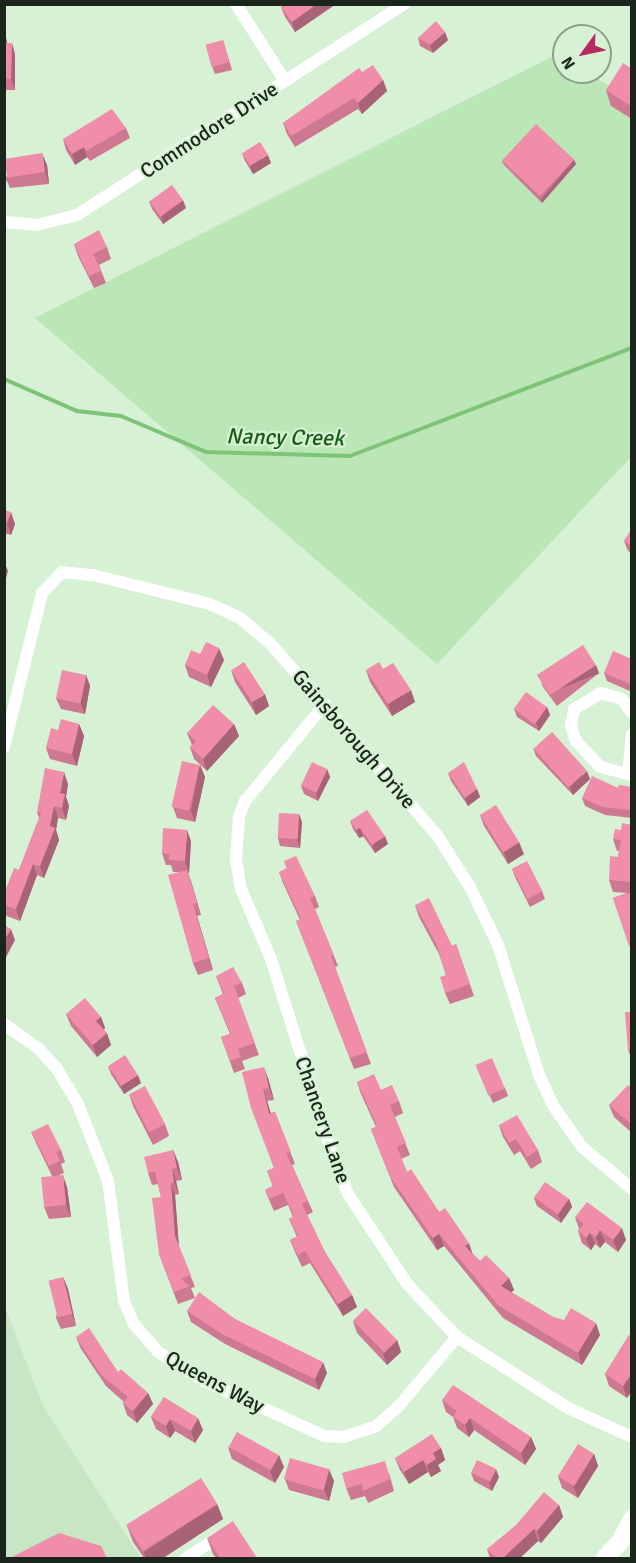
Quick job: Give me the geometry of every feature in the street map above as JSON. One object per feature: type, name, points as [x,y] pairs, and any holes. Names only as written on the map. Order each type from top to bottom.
[{"type":"street","points":[[236,4],[285,81]]},
{"type":"street","name":"Commodore Drive","points":[[4,222],[36,225],[78,215],[404,4]]},
{"type":"street","name":"Gainsborough Drive","points":[[4,747],[42,593],[62,572],[71,571],[210,604],[240,618],[270,643],[325,704],[403,794],[454,860],[498,945],[539,1075],[554,1107],[582,1147],[632,1189]]},
{"type":"street","points":[[632,713],[622,699],[601,693],[580,703],[571,717],[576,741],[600,767],[630,774],[632,734]]},
{"type":"street","name":"Chancery Lane","points":[[325,704],[244,801],[237,832],[242,889],[271,959],[327,1138],[348,1194],[408,1285],[457,1337],[568,1408],[632,1437]]},
{"type":"street","name":"Queens Way","points":[[4,1024],[39,1049],[57,1069],[82,1113],[108,1181],[124,1301],[134,1324],[158,1352],[204,1381],[324,1436],[344,1437],[376,1426],[398,1407],[457,1337]]},
{"type":"street","points":[[615,1556],[632,1519]]},
{"type":"street","points":[[193,1557],[230,1530]]},
{"type":"shaded area","points":[[552,57],[552,84],[606,84],[631,99],[631,457],[437,664],[35,318]]},
{"type":"shaded area","points":[[4,1304],[43,1406],[141,1558],[5,1558]]},
{"type":"building","points":[[285,4],[317,4],[292,22],[281,7]]},
{"type":"building","points":[[436,21],[445,32],[430,45],[418,38]]},
{"type":"building","points":[[4,38],[6,43],[12,43],[11,79],[4,79]]},
{"type":"building","points":[[223,40],[229,62],[212,67],[206,45]]},
{"type":"building","points":[[623,63],[632,69],[632,107],[606,90],[612,84]]},
{"type":"building","points":[[373,65],[383,80],[358,103],[354,98],[291,136],[283,123],[359,68],[362,72]]},
{"type":"building","points":[[112,109],[126,128],[86,151],[84,147],[72,154],[63,139]]},
{"type":"building","points":[[536,124],[574,159],[540,196],[502,161]]},
{"type":"building","points":[[260,142],[268,155],[250,166],[242,153]]},
{"type":"building","points":[[42,153],[45,172],[7,178],[4,159]]},
{"type":"building","points":[[172,185],[183,200],[161,217],[149,201]]},
{"type":"building","points":[[99,230],[107,247],[93,254],[101,271],[89,276],[74,244]]},
{"type":"building","points":[[4,510],[11,512],[7,523],[4,522]]},
{"type":"building","points":[[632,529],[632,546],[624,541]]},
{"type":"building","points":[[206,642],[219,648],[207,675],[185,665],[191,650],[200,654]]},
{"type":"building","points":[[583,645],[596,665],[550,695],[537,675]]},
{"type":"building","points":[[613,651],[632,659],[632,685],[604,673]]},
{"type":"building","points":[[244,662],[265,694],[252,702],[231,670]]},
{"type":"building","points":[[379,662],[383,669],[393,663],[411,690],[388,704],[366,670]]},
{"type":"building","points":[[62,670],[86,675],[80,704],[56,698]]},
{"type":"building","points":[[526,692],[547,707],[535,724],[514,709]]},
{"type":"building","points":[[213,705],[234,724],[203,759],[190,747],[196,741],[187,733]]},
{"type":"building","points":[[61,719],[79,724],[72,754],[46,748],[51,728],[58,730]]},
{"type":"building","points":[[552,732],[587,771],[568,787],[533,749]]},
{"type":"building","points":[[182,761],[200,765],[189,811],[171,807]]},
{"type":"building","points":[[312,762],[327,769],[316,793],[301,786]]},
{"type":"building","points":[[464,762],[477,789],[465,798],[448,773]]},
{"type":"building","points":[[45,768],[64,772],[60,793],[65,794],[62,808],[54,806],[50,826],[55,828],[40,866],[33,864],[16,909],[4,905],[4,894],[14,868],[19,870],[41,813],[37,812]]},
{"type":"building","points":[[592,776],[618,788],[619,785],[632,787],[632,810],[602,807],[582,798]]},
{"type":"building","points":[[496,805],[519,842],[503,852],[480,815]]},
{"type":"building","points":[[367,810],[385,836],[372,845],[360,828],[356,830],[350,821]]},
{"type":"building","points":[[279,813],[299,814],[298,839],[278,838]]},
{"type":"building","points":[[622,823],[632,825],[632,882],[609,880],[610,856],[618,857],[621,840],[613,839],[615,829],[621,830]]},
{"type":"building","points":[[163,828],[187,830],[185,861],[169,860],[169,854],[162,853]]},
{"type":"building","points":[[296,856],[315,896],[310,898],[334,955],[331,956],[367,1052],[350,1058],[296,921],[301,919],[279,872],[287,868],[284,861]]},
{"type":"building","points":[[527,861],[542,891],[527,899],[512,869]]},
{"type":"building","points":[[187,870],[197,903],[193,904],[209,958],[193,963],[168,875]]},
{"type":"building","points":[[632,892],[632,946],[629,946],[613,898]]},
{"type":"building","points":[[429,898],[452,946],[456,944],[470,984],[445,993],[440,977],[446,975],[436,943],[415,905]]},
{"type":"building","points":[[4,925],[11,929],[4,940]]},
{"type":"building","points":[[233,967],[242,983],[234,986],[255,1043],[238,1049],[241,1057],[230,1061],[221,1037],[231,1034],[215,998],[224,993],[216,976]]},
{"type":"building","points":[[85,998],[101,1017],[96,1021],[107,1033],[93,1045],[66,1014]]},
{"type":"building","points":[[625,1012],[632,1012],[632,1050],[628,1050]]},
{"type":"building","points":[[125,1055],[138,1075],[121,1086],[108,1066]]},
{"type":"building","points":[[492,1058],[505,1088],[488,1095],[475,1065]]},
{"type":"building","points":[[264,1067],[269,1088],[263,1089],[269,1114],[275,1112],[291,1152],[286,1153],[308,1201],[302,1204],[325,1252],[352,1295],[338,1304],[305,1251],[298,1255],[290,1240],[298,1236],[289,1219],[294,1216],[283,1193],[270,1199],[265,1190],[274,1186],[267,1171],[274,1168],[251,1108],[242,1072]]},
{"type":"building","points":[[374,1074],[381,1090],[392,1085],[399,1101],[390,1105],[406,1143],[397,1147],[407,1172],[411,1169],[439,1212],[445,1208],[469,1243],[465,1246],[480,1261],[486,1255],[509,1278],[501,1286],[553,1317],[564,1320],[571,1308],[596,1323],[578,1353],[499,1306],[439,1234],[433,1238],[389,1175],[371,1129],[377,1126],[357,1082]]},
{"type":"building","points":[[628,1085],[632,1088],[632,1125],[609,1105]]},
{"type":"building","points":[[145,1086],[165,1124],[149,1132],[129,1094]]},
{"type":"building","points":[[517,1115],[538,1150],[527,1157],[516,1139],[509,1143],[499,1125]]},
{"type":"building","points":[[48,1124],[61,1150],[56,1152],[60,1161],[49,1166],[31,1132]]},
{"type":"building","points":[[173,1150],[177,1168],[172,1169],[174,1182],[171,1183],[175,1236],[191,1275],[181,1279],[190,1286],[174,1292],[159,1254],[152,1198],[161,1197],[155,1172],[148,1173],[144,1157]]},
{"type":"building","points":[[63,1175],[66,1205],[44,1207],[41,1177]]},
{"type":"building","points":[[545,1182],[569,1199],[558,1214],[534,1198]]},
{"type":"building","points":[[587,1202],[622,1228],[613,1240],[600,1230],[596,1237],[590,1233],[586,1238],[578,1231],[584,1224],[575,1217]]},
{"type":"building","points":[[63,1277],[72,1314],[58,1318],[48,1281]]},
{"type":"building","points":[[199,1292],[235,1319],[323,1362],[315,1379],[222,1334],[187,1311]]},
{"type":"building","points":[[366,1308],[397,1340],[384,1353],[353,1321]]},
{"type":"building","points":[[89,1328],[118,1372],[121,1369],[148,1393],[133,1411],[123,1403],[128,1397],[101,1375],[76,1337]]},
{"type":"building","points":[[629,1335],[632,1337],[632,1373],[623,1386],[605,1374]]},
{"type":"building","points":[[453,1385],[531,1437],[521,1453],[470,1418],[465,1425],[453,1417],[457,1411],[442,1400]]},
{"type":"building","points":[[164,1397],[198,1418],[191,1431],[170,1419],[166,1426],[151,1417]]},
{"type":"building","points":[[237,1432],[279,1455],[271,1470],[229,1447]]},
{"type":"building","points":[[432,1434],[441,1448],[433,1453],[436,1459],[427,1465],[423,1460],[404,1472],[395,1458]]},
{"type":"building","points":[[578,1444],[594,1454],[574,1486],[558,1476]]},
{"type":"building","points":[[290,1458],[329,1469],[323,1490],[284,1479]]},
{"type":"building","points":[[477,1460],[496,1469],[490,1482],[471,1473]]},
{"type":"building","points":[[385,1461],[390,1479],[363,1491],[362,1484],[346,1488],[342,1473]]},
{"type":"building","points":[[201,1478],[217,1504],[143,1551],[126,1525]]},
{"type":"building","points":[[544,1492],[559,1505],[537,1531],[534,1529],[503,1558],[496,1558],[487,1549],[516,1525]]},
{"type":"building","points":[[233,1521],[257,1558],[220,1558],[207,1538]]},
{"type":"building","points":[[59,1533],[101,1546],[107,1558],[10,1558]]},
{"type":"waterway","name":"Nancy Creek","points":[[4,379],[77,411],[121,416],[206,452],[350,456],[632,348]]}]
